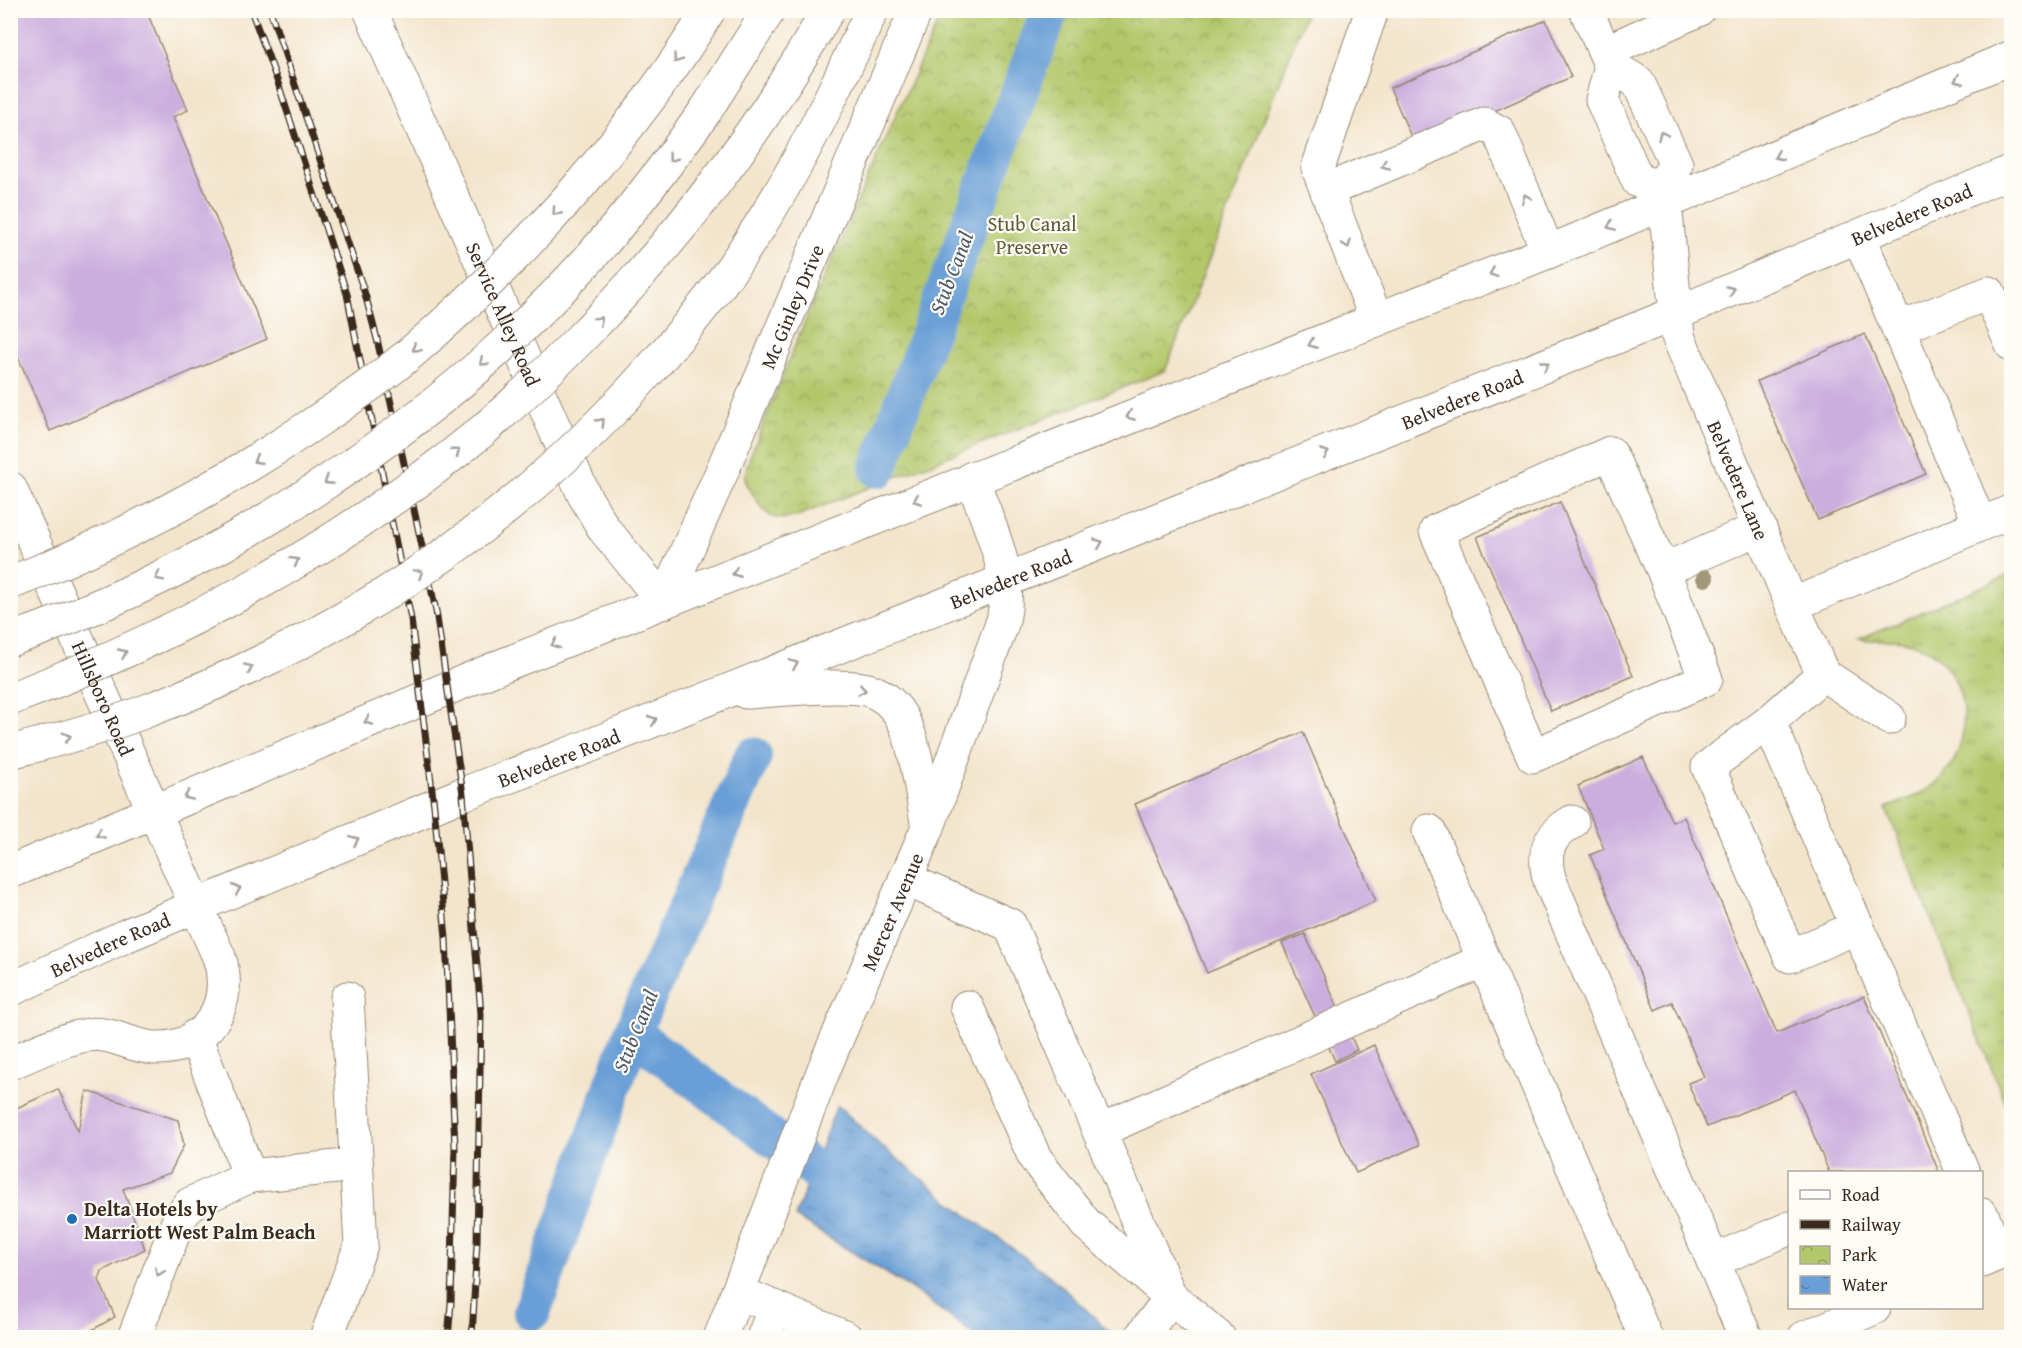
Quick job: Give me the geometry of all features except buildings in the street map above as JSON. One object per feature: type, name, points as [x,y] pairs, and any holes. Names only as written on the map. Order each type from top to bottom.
[{"type":"main road","name":"Service Alley Road","points":[[370,10],[584,495],[604,529],[663,602]]},
{"type":"main road","points":[[10,583],[66,562],[137,529],[210,489],[277,448],[345,402],[412,352],[479,291],[544,225],[600,161],[648,101],[709,10]]},
{"type":"main road","points":[[10,640],[78,614],[146,584],[263,521],[330,480],[441,398],[539,310],[626,215],[671,160],[706,110],[769,10]]},
{"type":"main road","points":[[10,699],[79,673],[149,641],[232,598],[360,522],[482,431],[547,372],[613,306],[672,239],[772,104],[828,10]]},
{"type":"main road","points":[[10,752],[76,735],[140,714],[269,659],[340,622],[399,586],[456,547],[518,499],[576,448],[631,392],[689,326],[734,265],[790,176],[873,10]]},
{"type":"main road","name":"Mc Ginley Drive","points":[[663,602],[720,476],[916,10]]},
{"type":"main road","points":[[1372,10],[1318,168],[1376,319]]},
{"type":"main road","points":[[1586,10],[1608,59],[1638,82],[1676,164],[1663,194]]},
{"type":"main road","points":[[1608,59],[1698,10]]},
{"type":"main road","points":[[10,872],[496,668],[1548,252],[1663,194],[2012,57]]},
{"type":"main road","points":[[1327,190],[1484,124],[1499,132],[1548,252]]},
{"type":"main road","name":"Belvedere Road","points":[[10,990],[125,936],[463,794],[1677,313],[2012,171]]},
{"type":"main road","name":"Belvedere Lane","points":[[1663,194],[1678,336],[1823,674]]},
{"type":"main road","points":[[1859,237],[1980,524]]},
{"type":"main road","points":[[1898,328],[1989,293],[2012,345]]},
{"type":"main road","points":[[1610,453],[1663,570],[1706,679],[1533,756],[1436,531],[1610,453]]},
{"type":"main road","name":"Mercer Avenue","points":[[720,1338],[826,1064],[928,827],[1004,621],[1006,580],[972,478]]},
{"type":"main road","name":"Hillsboro Road","points":[[10,489],[224,971],[220,1010],[213,1021],[195,1036]]},
{"type":"main road","points":[[1792,605],[2012,511]]},
{"type":"main road","points":[[1663,570],[1760,528]]},
{"type":"main road","points":[[1858,927],[1790,957],[1708,767],[1769,722],[1823,674],[1888,718]]},
{"type":"main road","points":[[720,693],[845,687],[872,691],[882,697],[898,712],[908,730],[928,827]]},
{"type":"main road","points":[[1769,722],[1963,1171]]},
{"type":"main road","points":[[1572,822],[1560,829],[1551,840],[1546,853],[1546,868],[1746,1338]]},
{"type":"main road","points":[[1429,831],[1646,1338]]},
{"type":"main road","points":[[905,879],[1011,925],[1171,1298]]},
{"type":"main road","points":[[1099,1131],[1484,960]]},
{"type":"main road","points":[[326,1338],[361,1245],[347,998]]},
{"type":"main road","points":[[967,1007],[1035,1158],[1086,1224],[1219,1338]]},
{"type":"main road","points":[[10,1064],[66,1040],[89,1034],[111,1036],[140,1046],[160,1048],[181,1044],[195,1036],[250,1176]]},
{"type":"main road","points":[[134,1338],[179,1219],[190,1204],[250,1176],[356,1165]]},
{"type":"main road","points":[[1983,1217],[1998,1254],[1983,1261]]},
{"type":"main road","points":[[1713,1261],[1788,1229]]},
{"type":"main road","points":[[738,1292],[846,1338]]},
{"type":"main road","points":[[1144,1333],[1171,1298]]},
{"type":"main road","points":[[763,1338],[775,1307]]},
{"type":"main road","points":[[1804,1338],[1872,1309]]},
{"type":"green space","name":"Stub Canal Preserve","points":[[943,11],[1307,11],[1165,371],[797,516],[776,518],[762,509],[748,486],[745,478],[747,464],[799,335]]},
{"type":"green space","points":[[2011,574],[2011,1117],[1886,808],[1936,783],[1953,762],[1960,745],[1963,726],[1963,707],[1958,689],[1950,672],[1938,657],[1922,647],[1898,640],[1859,639]]},
{"type":"water","points":[[837,1105],[879,1144],[959,1209],[1050,1276],[1111,1333],[1107,1337],[977,1337],[912,1289],[795,1217]]},
{"type":"waterway","name":"Stub Canal","points":[[878,469],[1050,10]]},
{"type":"waterway","name":"Stub Canal","points":[[532,1312],[632,1033],[753,756]]},
{"type":"waterway","points":[[632,1033],[854,1199]]},
{"type":"railway","points":[[251,10],[278,83],[347,294],[411,619],[434,806],[446,938],[455,1147],[448,1338]]},
{"type":"railway","points":[[270,10],[365,294],[377,339],[436,611],[463,794],[481,1014],[477,1242],[472,1338]]},
{"type":"place","name":"Delta Hotels by Marriott West Palm Beach","points":[[72,1219]]}]
